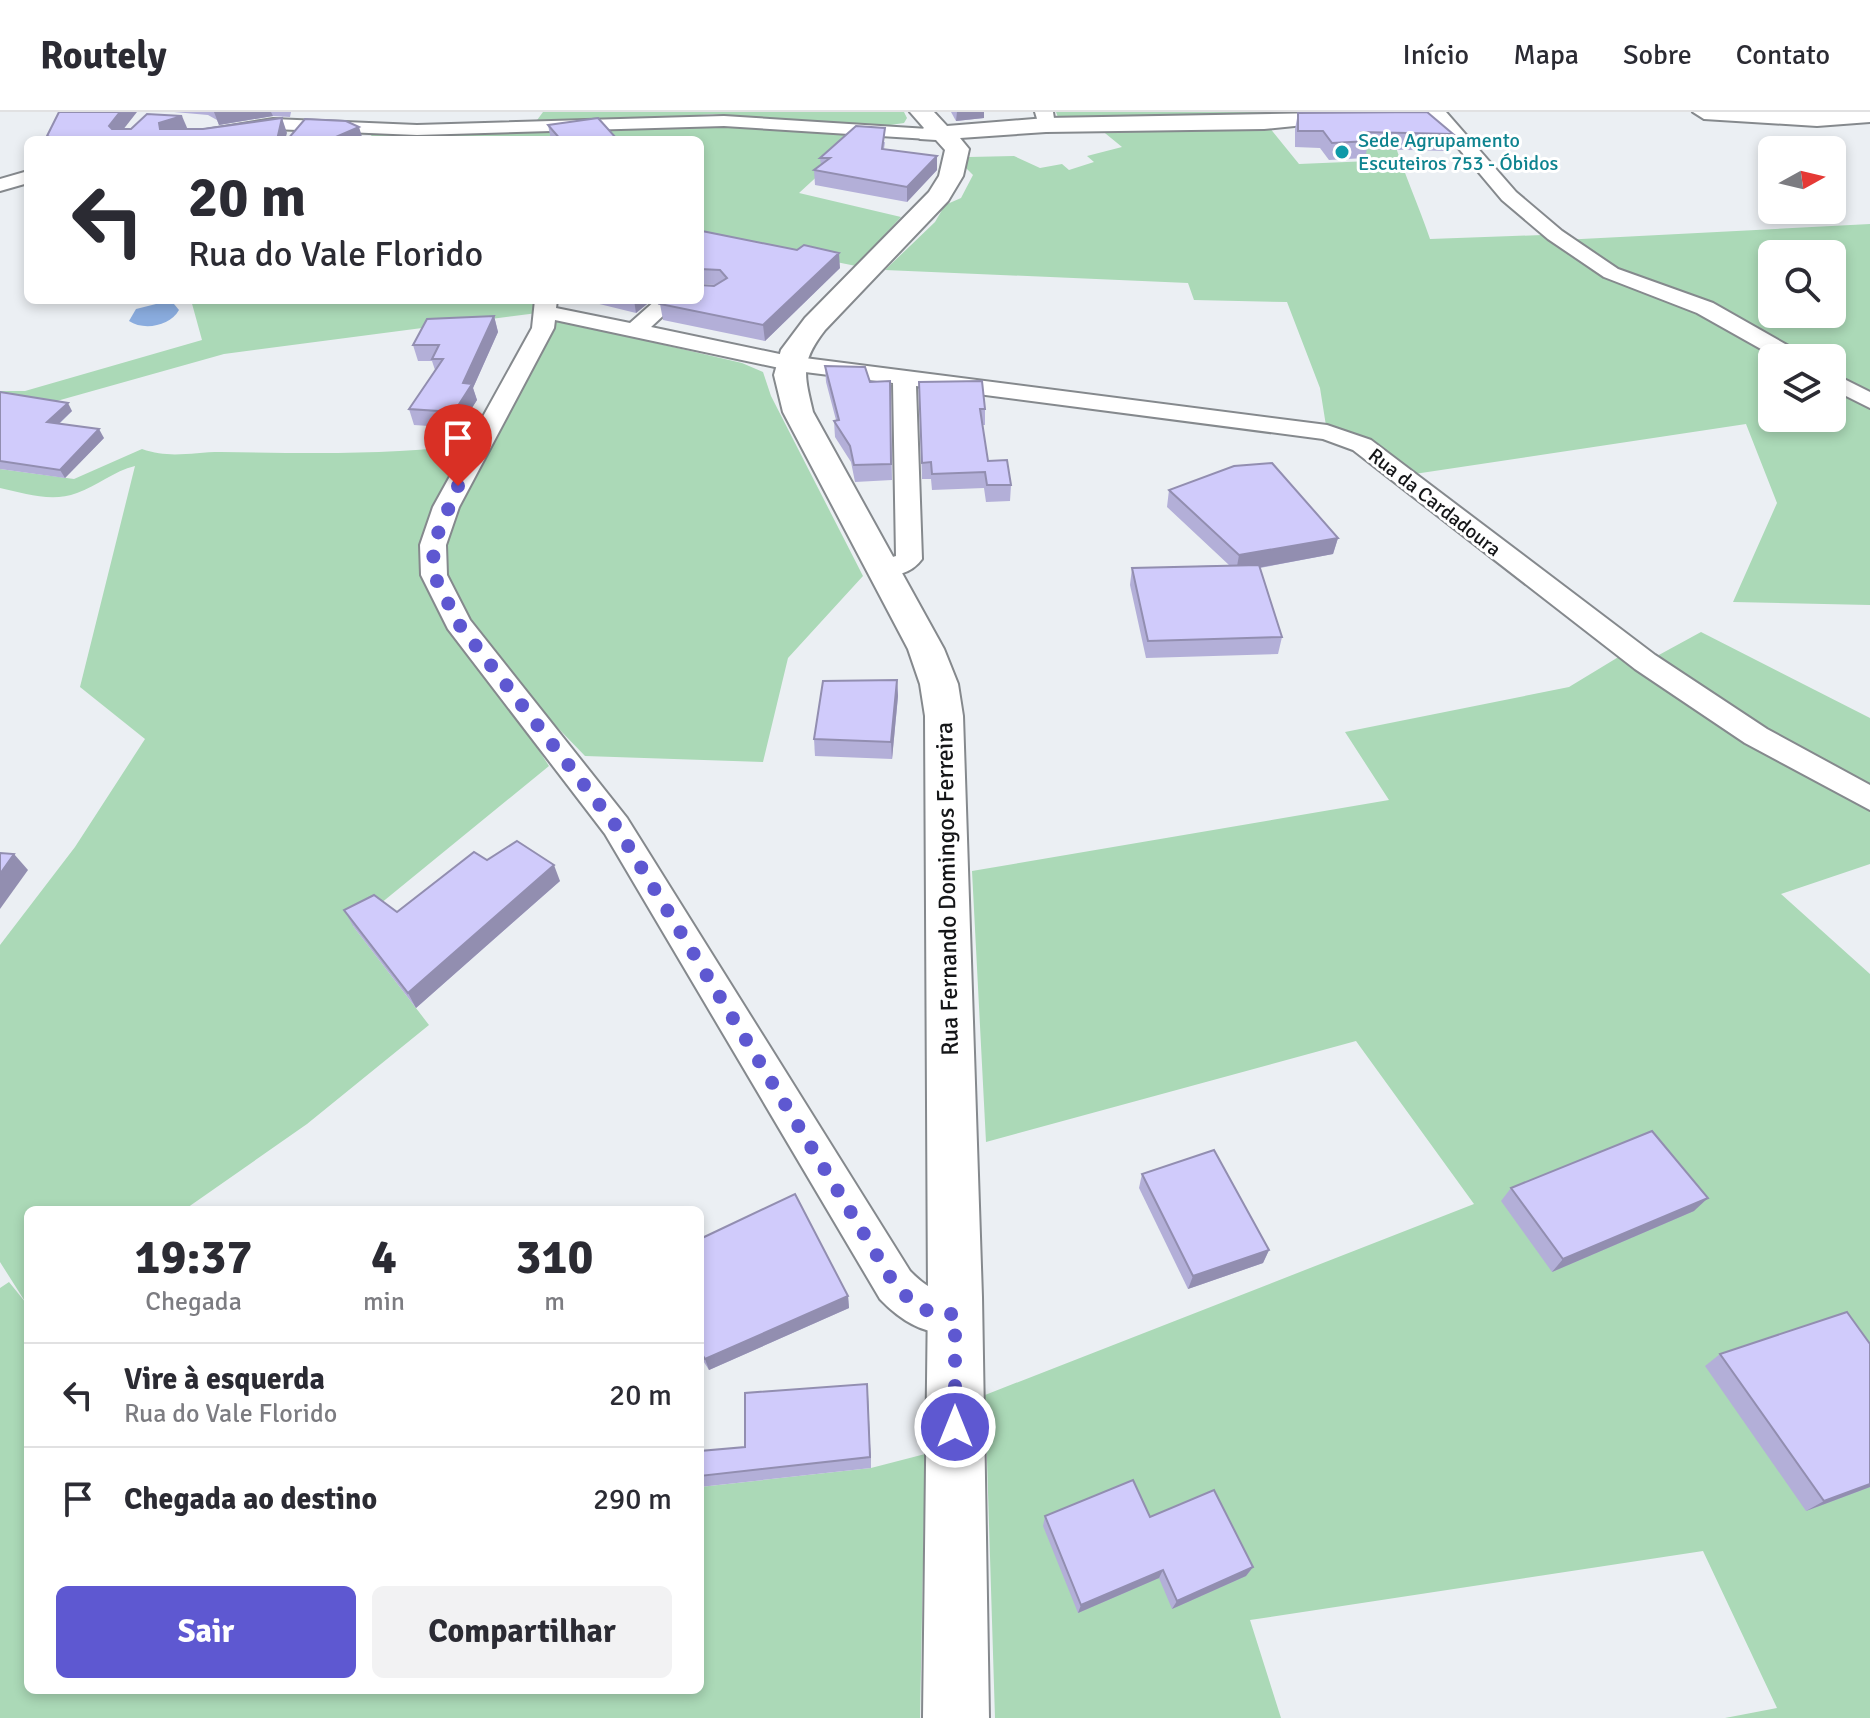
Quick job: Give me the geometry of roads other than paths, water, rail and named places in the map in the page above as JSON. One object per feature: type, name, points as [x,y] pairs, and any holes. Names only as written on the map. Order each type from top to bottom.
[{"type":"street","points":[[789,363],[815,324],[939,196],[951,176],[937,134],[915,119],[915,112]]},
{"type":"street","points":[[175,121],[240,127],[320,125],[368,134],[724,121],[937,134],[1045,119],[1239,124],[1364,112]]},
{"type":"street","points":[[1437,112],[1509,196],[1555,235],[1611,273],[1705,308],[1768,344]]},
{"type":"street","points":[[1704,112],[1805,119],[1870,115]]},
{"type":"street","points":[[195,136],[240,127]]},
{"type":"street","points":[[0,185],[24,178]]},
{"type":"street","points":[[634,331],[664,304]]},
{"type":"street","points":[[546,306],[543,328],[446,507],[433,545],[434,575],[458,623],[616,826],[895,1285],[915,1305],[931,1314],[955,1314]]},
{"type":"street","name":"Rua da Cardadoura","points":[[546,306],[634,331],[789,363],[1327,432],[1362,445],[1645,662],[1756,736],[1870,799]]},
{"type":"street","name":"Rua Fernando Domingos Ferreira","points":[[789,363],[798,412],[885,568],[926,649],[939,684],[946,729],[955,1314],[956,1718]]},
{"type":"street","points":[[885,568],[897,567],[909,559],[904,379]]},
{"type":"street","points":[[1846,388],[1870,401]]},
{"type":"water","points":[[174,304],[179,310],[170,320],[142,326],[129,321],[136,309]]},
{"type":"place","name":"Sede Agrupamento Escuteiros 753 - Óbidos","points":[[1342,152]]}]
